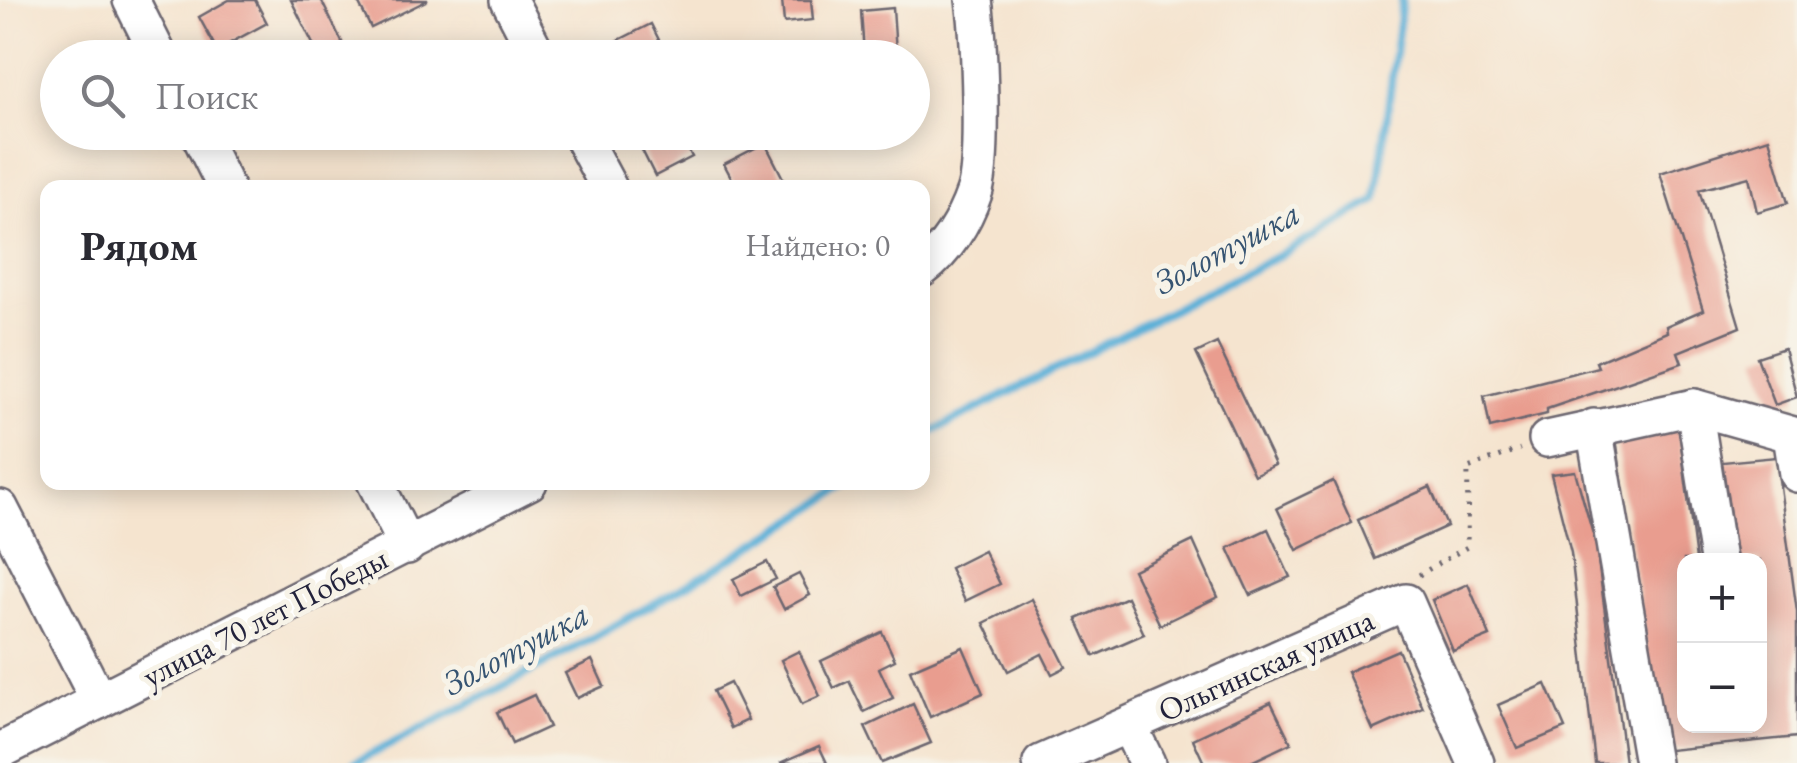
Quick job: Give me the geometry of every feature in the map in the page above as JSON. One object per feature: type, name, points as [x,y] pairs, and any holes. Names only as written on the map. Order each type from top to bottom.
[{"type":"street","points":[[132,0],[151,40]]},
{"type":"street","points":[[509,0],[530,40]]},
{"type":"street","points":[[930,262],[942,254],[976,191],[980,38],[974,0]]},
{"type":"street","points":[[207,150],[222,180]]},
{"type":"street","points":[[588,150],[604,180]]},
{"type":"street","points":[[1694,407],[1717,553]]},
{"type":"street","points":[[1547,439],[1694,407],[1794,436],[1797,474]]},
{"type":"street","points":[[1594,426],[1652,763]]},
{"type":"street","points":[[379,490],[407,546]]},
{"type":"street","name":"улица 70 лет Победы","points":[[0,751],[514,490]]},
{"type":"street","points":[[0,508],[99,701]]},
{"type":"street","name":"Ольгинская улица","points":[[1041,763],[1406,602],[1476,763]]},
{"type":"street","name":"Ольгинская улица","points":[[1129,726],[1147,763]]},
{"type":"path","points":[[1406,602],[1410,580],[1467,547],[1468,468],[1547,439]]},
{"type":"building","points":[[229,0],[255,0],[267,23],[236,40],[212,40],[199,17]]},
{"type":"building","points":[[291,0],[321,0],[341,40],[311,40]]},
{"type":"building","points":[[357,0],[428,0],[371,28]]},
{"type":"building","points":[[782,0],[811,0],[813,20],[784,23]]},
{"type":"building","points":[[893,8],[895,40],[863,40],[861,11]]},
{"type":"building","points":[[651,24],[659,40],[619,40]]},
{"type":"building","points":[[1769,138],[1788,203],[1757,212],[1749,177],[1699,190],[1740,327],[1678,352],[1682,363],[1547,409],[1547,414],[1490,428],[1484,396],[1598,367],[1596,362],[1667,332],[1666,326],[1703,310],[1660,173]]},
{"type":"building","points":[[642,150],[688,150],[692,157],[655,176]]},
{"type":"building","points":[[751,150],[769,150],[784,180],[733,180],[724,164]]},
{"type":"building","points":[[1217,343],[1275,465],[1254,475],[1196,353]]},
{"type":"building","points":[[1784,348],[1797,397],[1775,405],[1757,357]]},
{"type":"building","points":[[1679,429],[1695,553],[1677,553],[1677,733],[1767,733],[1767,553],[1736,553],[1722,462],[1776,457],[1797,612],[1797,737],[1660,751],[1616,438]]},
{"type":"building","points":[[1575,471],[1596,545],[1625,763],[1595,763],[1571,553],[1551,474]]},
{"type":"building","points":[[1333,481],[1352,523],[1297,550],[1277,508]]},
{"type":"building","points":[[1430,487],[1447,526],[1375,559],[1358,520]]},
{"type":"building","points":[[1268,529],[1290,577],[1250,595],[1228,548]]},
{"type":"building","points":[[1193,541],[1218,597],[1160,625],[1133,570]]},
{"type":"building","points":[[984,551],[1000,584],[965,601],[950,568]]},
{"type":"building","points":[[767,562],[776,579],[741,596],[733,579]]},
{"type":"building","points":[[799,574],[810,595],[784,609],[773,587]]},
{"type":"building","points":[[1468,584],[1490,636],[1453,651],[1432,600]]},
{"type":"building","points":[[1127,597],[1144,634],[1094,656],[1077,619]]},
{"type":"building","points":[[1032,599],[1066,667],[1052,674],[1042,654],[1008,671],[984,623]]},
{"type":"building","points":[[882,632],[895,660],[879,668],[893,698],[864,712],[849,681],[834,688],[821,661]]},
{"type":"building","points":[[963,647],[983,693],[930,717],[910,670]]},
{"type":"building","points":[[1398,650],[1423,708],[1373,730],[1347,672]]},
{"type":"building","points":[[799,651],[820,696],[802,704],[781,660]]},
{"type":"building","points":[[592,660],[604,686],[577,698],[565,673]]},
{"type":"building","points":[[730,683],[748,720],[731,728],[713,691]]},
{"type":"building","points":[[1546,684],[1565,728],[1517,748],[1498,705]]},
{"type":"building","points":[[534,695],[549,727],[512,744],[497,712]]},
{"type":"building","points":[[1271,702],[1291,743],[1249,763],[1204,763],[1193,739]]},
{"type":"building","points":[[913,704],[931,743],[882,763],[865,727]]},
{"type":"building","points":[[819,746],[827,763],[780,763]]},
{"type":"waterway","name":"Золотушка","points":[[930,433],[1286,252],[1376,200],[1402,0]]},
{"type":"waterway","name":"Золотушка","points":[[354,763],[608,630],[841,490]]}]
